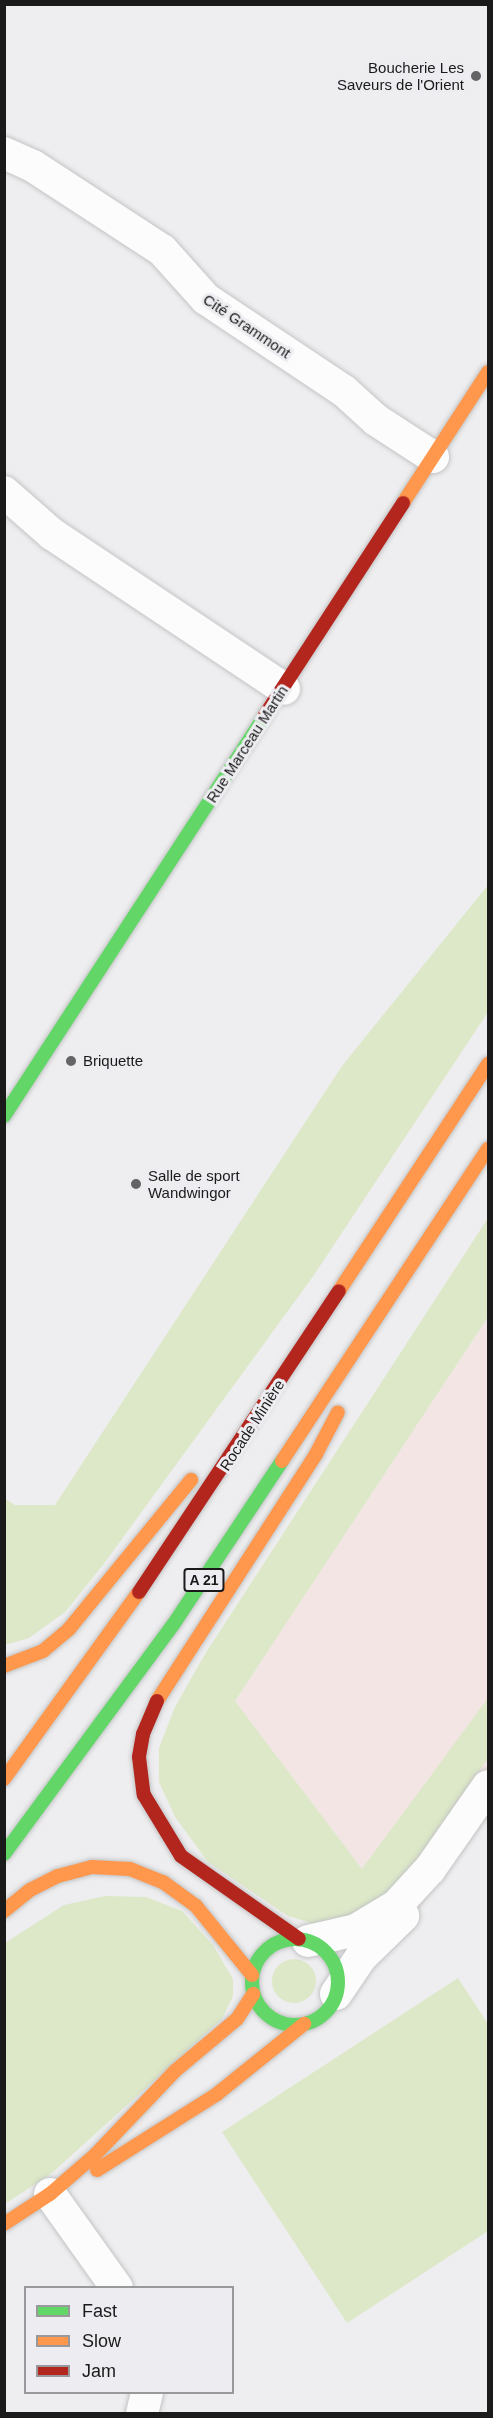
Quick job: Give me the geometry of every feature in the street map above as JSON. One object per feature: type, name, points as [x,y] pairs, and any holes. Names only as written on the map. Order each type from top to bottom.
[{"type":"main road","name":"Rue Marceau Martin","points":[[4,1116],[489,372]]},
{"type":"main road","name":"Rocade Minière","points":[[4,1779],[165,1555],[489,1064]]},
{"type":"main road","name":"A 21","points":[[4,1854],[141,1672],[489,1149]]},
{"type":"main road","points":[[218,1446],[350,1276]]},
{"type":"main road","points":[[353,1382],[392,1296]]},
{"type":"main road","points":[[4,2224],[50,2194],[107,2164],[175,2122],[304,2024],[322,2015],[336,1994],[337,1974],[333,1962],[304,1940],[267,1920],[181,1856],[144,1795],[139,1757],[143,1734],[165,1684],[316,1454],[343,1404]]},
{"type":"main road","points":[[4,1666],[43,1652],[69,1629],[203,1465]]},
{"type":"main road","points":[[4,1911],[30,1890],[58,1876],[92,1868],[130,1869],[163,1882],[196,1906],[252,1976]]},
{"type":"main road","points":[[304,1940],[279,1941],[268,1948],[259,1957],[252,1976],[253,1994],[269,2017],[283,2024],[304,2024]]},
{"type":"main road","points":[[50,2194],[113,2138],[175,2071],[237,2019],[253,1994]]},
{"type":"street","name":"Cité Grammont","points":[[4,153],[27,162],[162,250],[206,299],[345,391],[367,412],[433,457]]},
{"type":"street","points":[[4,492],[52,534],[284,688]]},
{"type":"street","points":[[336,1994],[361,1958],[407,1911],[430,1869],[489,1786]]},
{"type":"street","points":[[304,1940],[329,1938],[368,1924],[396,1905],[430,1869]]},
{"type":"street","points":[[50,2194],[116,2286]]},
{"type":"street","points":[[142,2414],[147,2394]]},
{"type":"shaded area","points":[[488,1317],[488,1817],[409,1923],[362,1869],[235,1701]]},
{"type":"green space","points":[[488,885],[488,1012],[314,1275],[103,1565],[65,1612],[29,1638],[5,1645],[4,1498],[15,1505],[55,1505],[342,1066]]},
{"type":"green space","points":[[488,1218],[488,1317],[235,1701],[362,1869],[488,1698],[488,1758],[389,1901],[339,1923],[311,1923],[288,1916],[208,1862],[175,1817],[159,1782],[159,1748],[175,1707],[205,1654]]},
{"type":"green space","points":[[105,1896],[146,1897],[182,1911],[213,1945],[233,1979],[233,1996],[222,2019],[52,2173],[5,2204],[5,1943],[64,1905]]},
{"type":"green space","points":[[294,1959],[303,1960],[310,1965],[315,1972],[315,1990],[310,1997],[303,2002],[294,2003],[285,2002],[278,1997],[273,1990],[272,1981],[273,1972],[278,1965],[285,1960]]},
{"type":"green space","points":[[458,1978],[488,2024],[488,2231],[347,2323],[222,2132]]},
{"type":"traffic: fast","points":[[4,1116],[265,715]]},
{"type":"traffic: fast","points":[[4,1854],[173,1625],[282,1461]]},
{"type":"traffic: fast","points":[[295,1939],[312,1942],[326,1951],[335,1965],[338,1982],[335,1999],[326,2013],[312,2022],[295,2025],[278,2022],[264,2013],[255,1999],[252,1982],[255,1965],[264,1951],[278,1942],[295,1939]]},
{"type":"traffic: slow","points":[[403,503],[488,372]]},
{"type":"traffic: slow","points":[[339,1291],[488,1064]]},
{"type":"traffic: slow","points":[[282,1461],[488,1149]]},
{"type":"traffic: slow","points":[[157,1701],[316,1454],[338,1412]]},
{"type":"traffic: slow","points":[[4,1666],[43,1651],[69,1629],[191,1480]]},
{"type":"traffic: slow","points":[[4,1779],[139,1592]]},
{"type":"traffic: slow","points":[[4,1911],[30,1890],[58,1876],[92,1867],[130,1869],[163,1882],[196,1906],[252,1975]]},
{"type":"traffic: slow","points":[[4,2224],[50,2194],[95,2155],[175,2071],[237,2019],[253,1994]]},
{"type":"traffic: slow","points":[[97,2170],[217,2094],[304,2024]]},
{"type":"traffic: jam","points":[[265,715],[403,503]]},
{"type":"traffic: jam","points":[[139,1592],[339,1291]]},
{"type":"traffic: jam","points":[[157,1701],[143,1734],[139,1757],[144,1795],[181,1856],[299,1939]]},
{"type":"place","name":"Boucherie Les Saveurs de l'Orient","points":[[476,76]]},
{"type":"place","name":"Briquette","points":[[71,1061]]},
{"type":"place","name":"Salle de sport Wandwingor","points":[[136,1184]]}]
